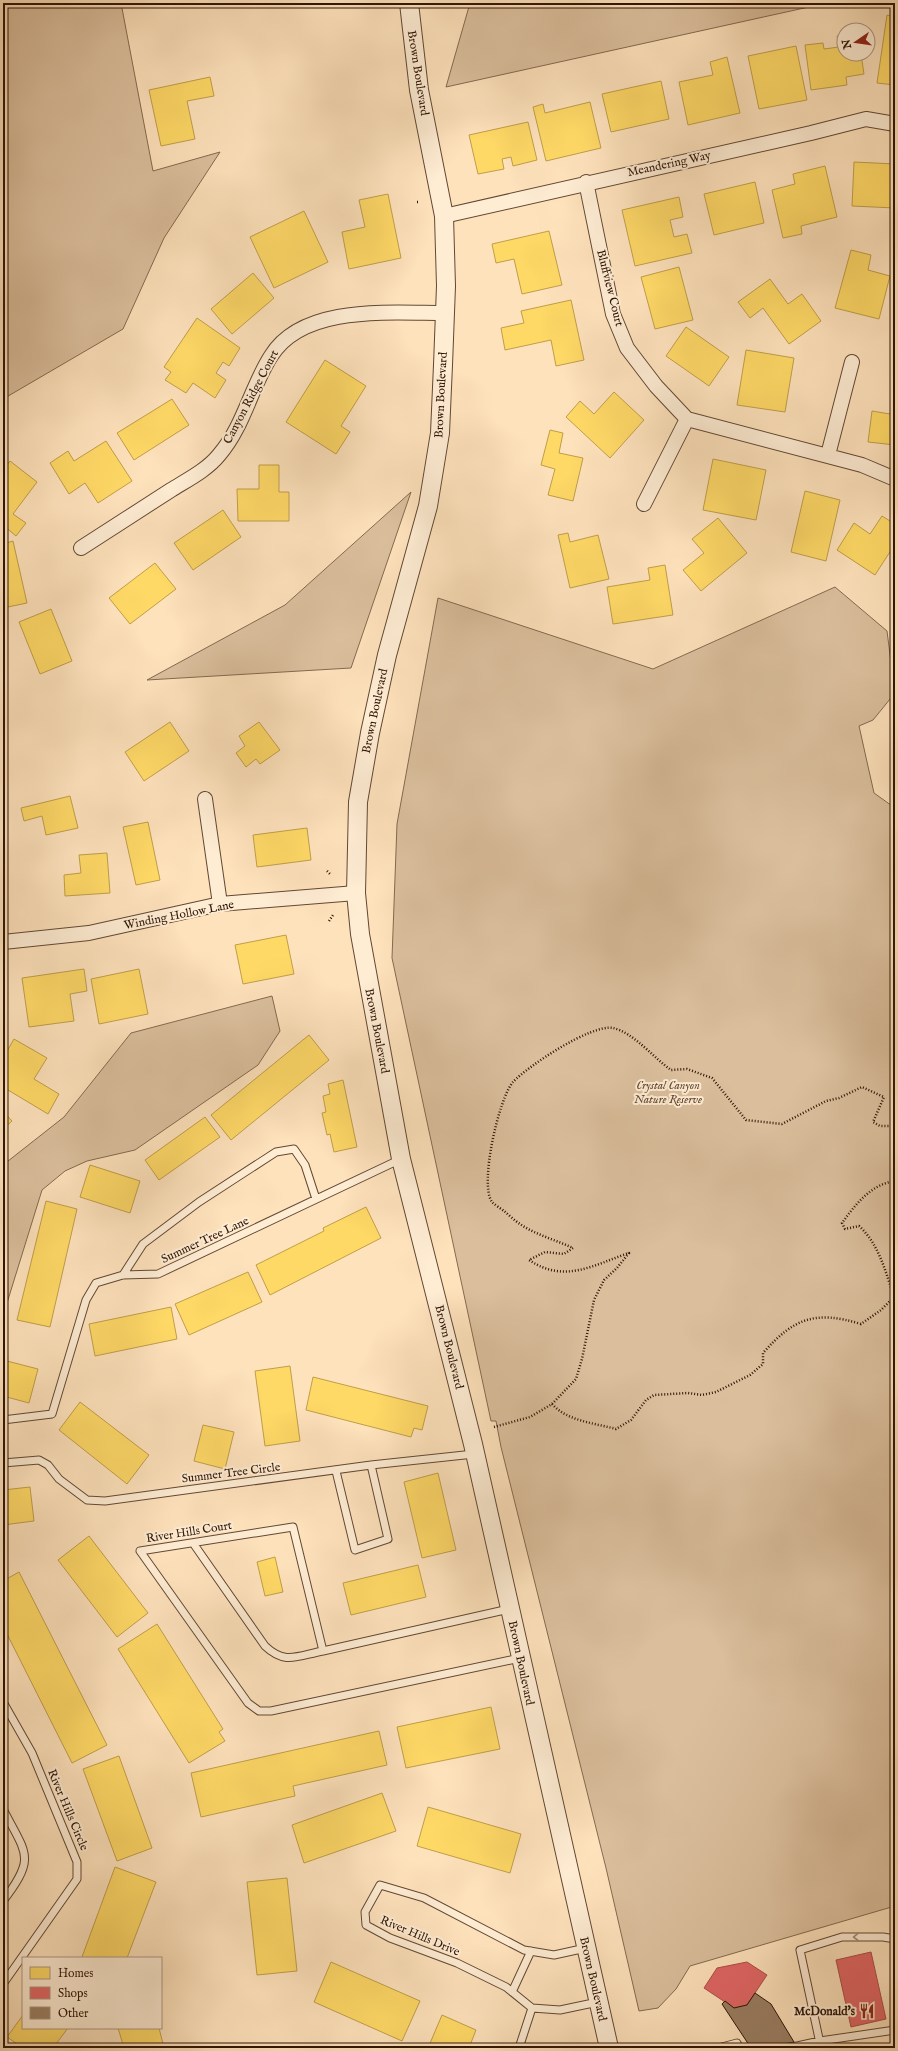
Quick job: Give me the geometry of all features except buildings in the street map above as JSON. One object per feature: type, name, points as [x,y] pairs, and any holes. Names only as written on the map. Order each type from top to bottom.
[{"type":"street","name":"Brown Boulevard","points":[[409,3],[409,16],[420,90],[444,216],[445,313],[440,433],[428,506],[387,655],[370,733],[358,802],[356,894],[366,976],[401,1159],[475,1454],[609,2048]]},
{"type":"street","name":"Meandering Way","points":[[444,216],[586,182],[811,133],[866,119],[895,124]]},
{"type":"street","name":"Bluffview Court","points":[[586,182],[614,314],[627,348],[656,386],[687,419]]},
{"type":"street","name":"Canyon Ridge Court","points":[[82,548],[200,472],[219,455],[239,424],[271,356],[284,339],[296,330],[322,320],[368,313],[445,313]]},
{"type":"street","points":[[828,455],[852,362]]},
{"type":"street","points":[[644,504],[687,419],[862,464],[895,479]]},
{"type":"street","points":[[205,799],[220,904]]},
{"type":"street","name":"Winding Hollow Lane","points":[[3,942],[89,933],[220,904],[356,894]]},
{"type":"lane","points":[[123,1275],[143,1244],[199,1202],[276,1152],[294,1149],[305,1165],[316,1199]]},
{"type":"lane","name":"Summer Tree Lane","points":[[3,1420],[52,1414],[86,1300],[96,1283],[123,1275],[158,1274],[401,1159]]},
{"type":"lane","name":"Summer Tree Circle","points":[[3,1463],[39,1460],[48,1465],[59,1479],[87,1500],[105,1501],[336,1471],[371,1465],[475,1454]]},
{"type":"lane","points":[[336,1471],[355,1550],[388,1539],[371,1465]]},
{"type":"lane","name":"River Hills Court","points":[[323,1651],[293,1527],[140,1551],[248,1703],[259,1711],[270,1711],[520,1658]]},
{"type":"lane","points":[[193,1543],[265,1646],[275,1656],[286,1658],[323,1651],[509,1608]]},
{"type":"lane","name":"River Hills Circle","points":[[3,1702],[32,1753],[77,1862],[77,1879],[3,1984]]},
{"type":"lane","points":[[3,1809],[24,1851],[25,1864],[19,1879],[3,1901]]},
{"type":"lane","name":"River Hills Drive","points":[[532,2008],[506,1987],[457,1963],[390,1938],[366,1925],[365,1912],[380,1885],[424,1898],[524,1950],[554,1955],[586,1948]]},
{"type":"lane","points":[[820,2044],[800,1950],[842,1938],[883,1937],[895,1939]]},
{"type":"lane","points":[[512,1992],[531,1951]]},
{"type":"lane","points":[[519,2048],[532,2008],[560,2010],[598,2002]]},
{"type":"lane","points":[[788,2048],[820,2044],[895,2030]]},
{"type":"lane","points":[[718,2048],[737,2043],[739,2048]]},
{"type":"path","points":[[327,871],[330,874]]},
{"type":"path","points":[[329,921],[333,915]]},
{"type":"path","points":[[494,1427],[530,1417],[552,1404],[576,1379],[594,1300],[604,1280],[617,1268],[629,1253],[583,1270],[556,1272],[529,1260],[545,1252],[564,1254],[573,1248],[521,1225],[492,1201],[487,1182],[492,1144],[502,1102],[513,1082],[550,1054],[573,1040],[594,1030],[613,1028],[630,1036],[671,1070],[687,1069],[712,1078],[746,1120],[782,1124],[826,1101],[839,1098],[862,1087],[884,1097],[873,1122],[880,1126],[895,1126]]},
{"type":"path","points":[[552,1404],[559,1413],[616,1429],[631,1420],[646,1400],[654,1395],[688,1393],[702,1395],[716,1392],[750,1375],[763,1364],[763,1353],[781,1333],[797,1324],[821,1316],[841,1318],[860,1324],[881,1310],[894,1297],[879,1256],[866,1232],[859,1226],[846,1229],[842,1222],[855,1204],[865,1195],[878,1187],[895,1181]]},
{"type":"green space","points":[[3,3],[121,3],[153,171],[220,152],[164,238],[123,329],[3,399]]},
{"type":"green space","points":[[470,3],[827,3],[446,87]]},
{"type":"green space","points":[[411,492],[351,668],[147,680],[285,605]]},
{"type":"green space","name":"Crystal Canyon Nature Reserve","points":[[835,587],[887,631],[895,693],[873,720],[859,726],[874,793],[895,808],[895,1906],[690,1966],[676,1989],[658,2008],[639,2011],[606,1868],[501,1447],[496,1421],[491,1421],[392,958],[397,824],[438,598],[653,669]]},
{"type":"green space","points":[[272,996],[280,1031],[258,1065],[135,1150],[87,1161],[65,1171],[42,1190],[7,1303],[3,1309],[3,1165],[64,1117],[131,1033]]},
{"type":"place","name":"McDonald's","points":[[867,2011]]}]
